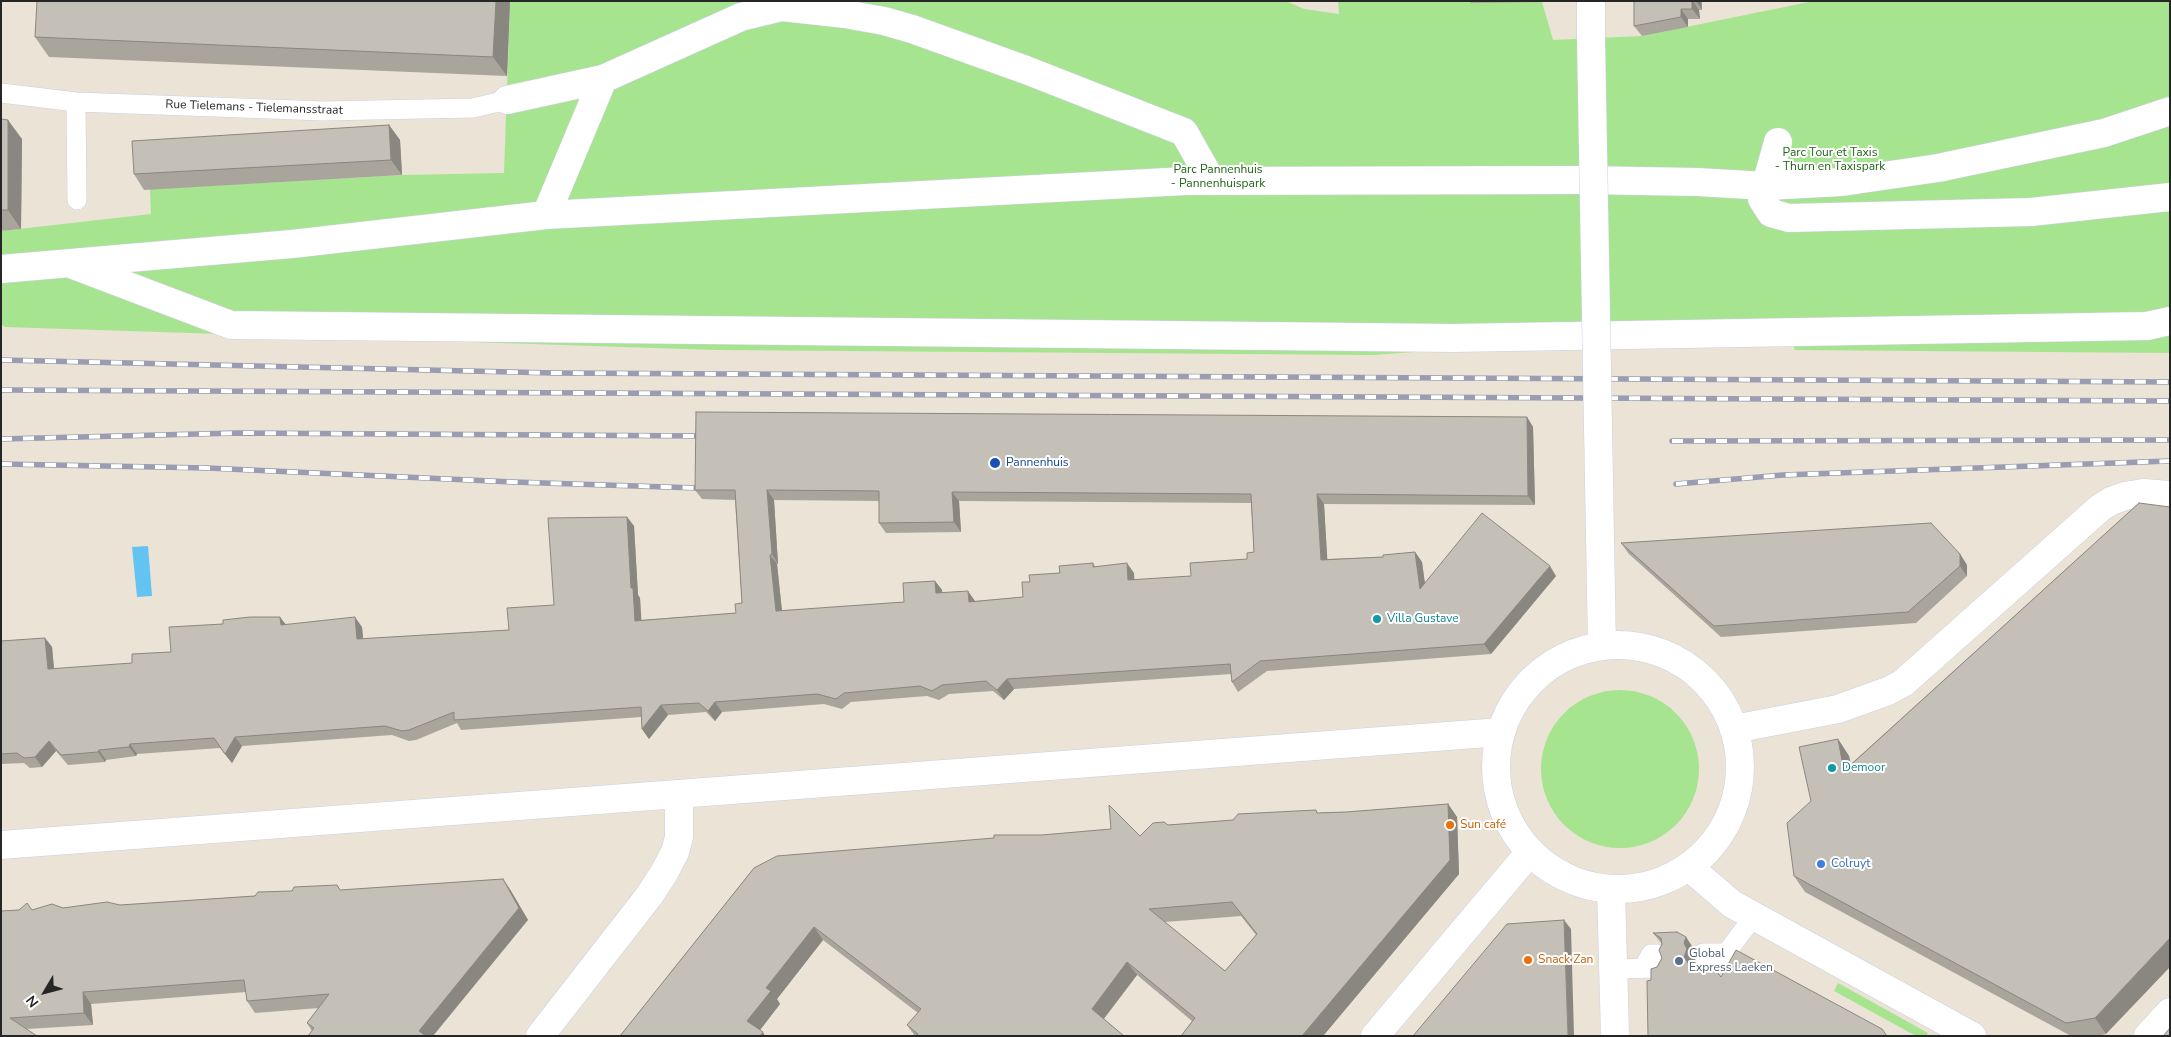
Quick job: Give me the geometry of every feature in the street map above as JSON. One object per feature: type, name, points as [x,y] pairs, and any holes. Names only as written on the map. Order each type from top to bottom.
[{"type":"street","points":[[1591,1],[1602,646]]},
{"type":"street","points":[[506,100],[603,79],[742,17],[766,10],[782,7],[845,14],[884,21],[912,29],[1026,70],[1184,132],[1211,180]]},
{"type":"street","points":[[546,215],[603,79]]},
{"type":"street","points":[[1,269],[292,244],[546,215],[1211,180],[1608,180],[1766,186],[1842,182],[1938,168],[2104,133],[2137,124],[2170,111]]},
{"type":"street","points":[[1778,142],[1762,199],[1771,213],[1789,218],[2031,212],[2170,197]]},
{"type":"street","points":[[66,263],[231,325],[1784,343],[2147,326],[2170,320]]},
{"type":"street","points":[[1734,729],[1838,710],[1888,692],[1902,683],[2100,508],[2111,501],[2125,496],[2143,493],[2170,495]]},
{"type":"street","points":[[1602,646],[1635,646],[1667,656],[1696,674],[1718,698],[1734,729],[1739,755],[1739,782],[1733,808],[1721,833],[1707,852],[1690,867],[1665,880],[1639,888],[1611,889],[1587,885],[1563,876],[1530,852],[1514,831],[1503,808],[1497,783],[1496,766],[1501,732],[1511,707],[1528,685],[1548,667],[1572,654],[1602,646]]},
{"type":"street","points":[[1,845],[1501,732]]},
{"type":"street","points":[[540,1036],[649,896],[667,868],[675,852],[679,837],[678,794]]},
{"type":"street","points":[[1375,1036],[1530,852]]},
{"type":"street","points":[[1690,867],[1732,904],[1972,1036]]},
{"type":"street","points":[[1611,889],[1615,1036]]},
{"type":"street","points":[[2148,1036],[2170,1012]]},
{"type":"lane","name":"Rue Tielemans - Tielemansstraat","points":[[1,93],[76,102],[324,111],[463,108],[506,100]]},
{"type":"lane","points":[[76,102],[77,200]]},
{"type":"lane","points":[[1703,960],[1712,967],[1727,953],[1754,916]]},
{"type":"lane","points":[[1613,969],[1653,963]]},
{"type":"green space","name":"Parc Pannenhuis - Pannenhuispark","points":[[510,1],[1286,1],[1304,9],[1339,14],[1338,1],[1542,2],[1553,40],[1642,36],[1814,1],[2170,1],[2170,353],[1795,350],[1788,332],[1527,344],[1372,355],[717,350],[5,327],[1,324],[1,231],[151,214],[150,189],[402,175],[504,173]]},
{"type":"green space","points":[[1628,690],[1643,693],[1657,699],[1676,713],[1686,725],[1696,746],[1699,769],[1696,792],[1686,813],[1676,825],[1664,835],[1643,845],[1628,848],[1612,848],[1597,845],[1576,835],[1554,813],[1542,784],[1541,761],[1544,746],[1554,725],[1576,703],[1605,691]]},
{"type":"green space","points":[[1838,983],[1928,1033],[1926,1036],[1916,1036],[1834,991]]},
{"type":"water","points":[[148,546],[152,596],[137,597],[132,547]]},
{"type":"building","points":[[37,1],[496,1],[493,57],[35,37]]},
{"type":"building","points":[[1634,1],[1692,1],[1692,9],[1681,9],[1681,17],[1634,26]]},
{"type":"building","points":[[1,119],[8,120],[8,210],[1,210]]},
{"type":"building","points":[[389,125],[391,160],[134,174],[132,141]]},
{"type":"building","points":[[696,412],[1527,417],[1528,496],[1317,494],[1321,560],[1383,557],[1383,555],[1415,552],[1420,589],[1482,513],[1550,566],[1484,644],[1260,661],[1232,682],[1230,664],[1007,679],[997,690],[986,681],[942,685],[932,691],[920,686],[844,693],[836,699],[817,694],[715,702],[708,711],[699,703],[661,705],[642,729],[641,707],[454,720],[454,712],[402,731],[385,726],[235,737],[225,754],[214,738],[130,744],[129,747],[99,750],[98,752],[61,755],[49,741],[35,757],[24,758],[17,753],[1,754],[1,641],[45,638],[48,669],[132,663],[132,654],[171,652],[169,627],[223,624],[223,620],[250,617],[280,617],[281,625],[355,617],[357,639],[509,630],[507,608],[554,605],[548,518],[627,517],[635,621],[736,613],[735,604],[742,603],[735,490],[695,490]],"holes":[[[767,490],[879,491],[879,523],[954,522],[952,492],[1251,494],[1254,552],[1247,553],[1247,559],[1190,563],[1191,576],[1128,580],[1127,563],[1093,567],[1093,563],[1059,566],[1060,573],[1029,575],[1030,582],[1022,582],[1023,597],[969,602],[968,591],[936,593],[935,581],[903,583],[904,602],[776,611],[770,555],[772,554]]]},
{"type":"building","points":[[2139,503],[2170,507],[2170,938],[2095,1018],[2066,1023],[1794,876],[1787,823],[1811,801],[1799,747],[1838,739],[1844,771]]},
{"type":"building","points":[[1931,523],[1960,554],[1960,566],[1908,612],[1714,626],[1621,543]]},
{"type":"building","points":[[1448,804],[1450,860],[1302,1036],[1181,1036],[1195,1018],[1127,962],[1092,1009],[1124,1036],[917,1036],[918,1034],[907,1025],[921,1009],[814,927],[766,988],[771,991],[747,1021],[763,1032],[760,1036],[620,1036],[754,868],[777,856],[994,838],[994,835],[1042,835],[1111,829],[1109,805],[1140,836],[1153,823],[1164,822],[1168,825],[1233,820],[1238,814],[1316,810],[1317,813]],"holes":[[[1232,902],[1257,934],[1225,971],[1149,909]]]},
{"type":"building","points":[[503,879],[519,908],[419,1031],[426,1036],[308,1036],[314,1028],[307,1023],[329,994],[247,1001],[244,980],[83,992],[84,1013],[10,1018],[37,1036],[1,1036],[1,911],[19,910],[27,903],[32,910],[52,904],[63,908],[107,902],[120,905],[255,896],[258,892],[292,891],[294,887],[337,885],[340,890]]},
{"type":"building","points":[[1564,920],[1568,1036],[1413,1036],[1507,924]]},
{"type":"building","points":[[1677,932],[1686,937],[1684,943],[1687,949],[1684,957],[1690,966],[1705,968],[1712,965],[1721,977],[1736,950],[1882,1029],[1887,1036],[1648,1036],[1647,981],[1651,980],[1651,969],[1657,967],[1662,958],[1659,950],[1662,944],[1661,938],[1653,933]]},
{"type":"building","points":[[2170,1028],[2170,1036],[2163,1036]]},
{"type":"railway","points":[[1,360],[554,373],[2170,382]]},
{"type":"railway","points":[[1,390],[2170,401]]},
{"type":"railway","points":[[1,439],[237,433],[702,436]]},
{"type":"railway","points":[[1672,441],[2170,440]]},
{"type":"railway","points":[[1676,484],[1783,475],[2170,461]]},
{"type":"railway","points":[[1,464],[207,468],[513,482],[697,488]]},
{"type":"place","name":"Pannenhuis","points":[[995,463]]},
{"type":"place","name":"Villa Gustave","points":[[1377,619]]},
{"type":"place","name":"Demoor","points":[[1832,768]]},
{"type":"place","name":"Sun café","points":[[1450,825]]},
{"type":"place","name":"Colruyt","points":[[1821,864]]},
{"type":"place","name":"Snack Zan","points":[[1528,960]]},
{"type":"place","name":"Global Express Laeken","points":[[1679,961]]},
{"type":"park label","name":"Parc Tour et Taxis - Thurn en Taxispark","points":[[1830,160]]}]
